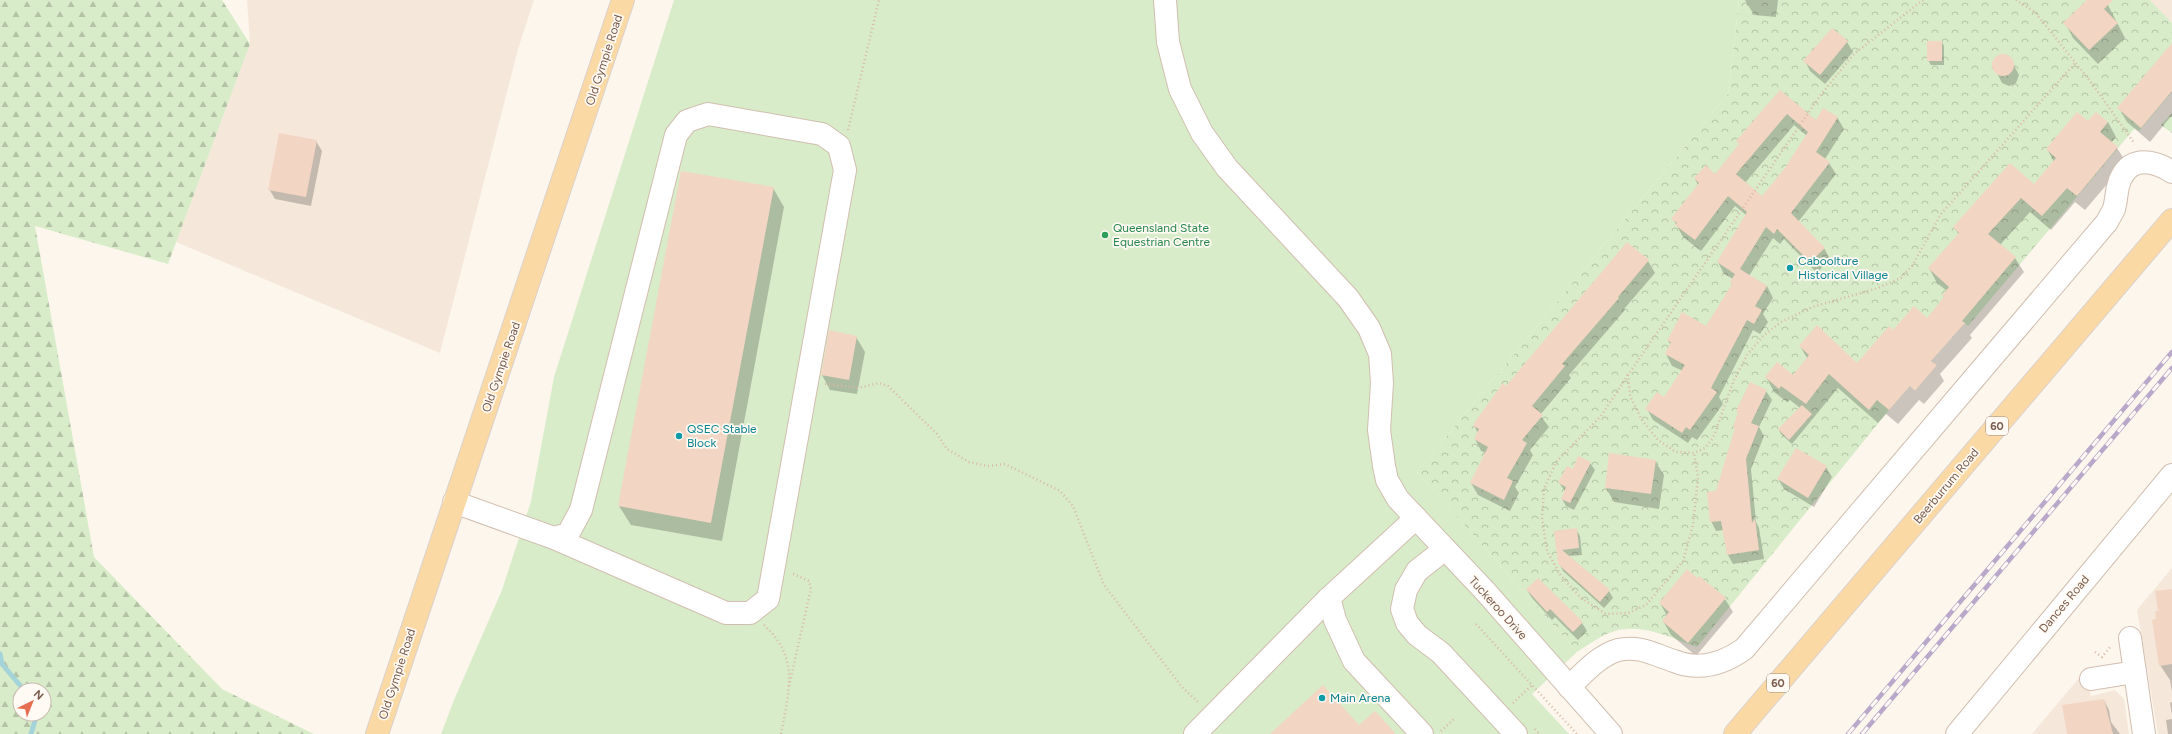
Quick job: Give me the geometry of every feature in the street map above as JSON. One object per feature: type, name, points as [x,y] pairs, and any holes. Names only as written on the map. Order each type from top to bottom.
[{"type":"main road","name":"Old Gympie Road","points":[[377,734],[454,502],[535,267],[623,0]]},
{"type":"main road","name":"Beerburrum Road","points":[[1735,734],[2172,220]]},
{"type":"street","name":"Tuckeroo Drive","points":[[1165,0],[1168,42],[1180,89],[1202,133],[1227,168],[1348,298],[1370,328],[1380,354],[1382,383],[1379,430],[1387,480],[1398,499],[1445,549],[1611,734]]},
{"type":"street","points":[[454,502],[554,538],[726,613],[750,613],[768,599],[845,170],[839,146],[822,134],[708,114],[687,121],[676,135],[581,510],[568,534],[554,538]]},
{"type":"street","points":[[1569,687],[1592,666],[1618,650],[1640,649],[1674,662],[1699,666],[1715,664],[1732,658],[1744,649],[2107,222],[2114,208],[2121,178],[2128,169],[2136,163],[2147,161],[2160,164],[2172,172]]},
{"type":"street","name":"Dances Road","points":[[1957,734],[2165,498],[2172,475]]},
{"type":"street","points":[[1195,734],[1329,598],[1416,518]]},
{"type":"street","points":[[1445,549],[1417,571],[1406,590],[1402,609],[1407,623],[1417,635],[1441,653],[1524,730]]},
{"type":"street","points":[[1329,598],[1335,620],[1354,661],[1422,734]]},
{"type":"street","points":[[2130,638],[2144,734]]},
{"type":"street","points":[[2091,680],[2135,672]]},
{"type":"path","points":[[839,146],[850,127],[880,0]]},
{"type":"path","points":[[1694,452],[1698,486],[1693,525],[1683,560],[1646,604],[1628,613],[1606,614],[1581,598],[1560,576],[1548,552],[1542,518],[1544,490],[1556,462],[1601,416],[1713,249],[1824,92],[1854,54],[1923,0]]},
{"type":"path","points":[[2016,0],[2036,12],[2076,62],[2147,161]]},
{"type":"path","points":[[1628,375],[1630,396],[1642,420],[1658,440],[1676,452],[1694,452],[1705,448],[1713,438],[1734,380],[1747,355],[1763,336],[1781,322],[1812,307],[1875,289],[1901,278],[1912,266],[1941,214],[2076,62]]},
{"type":"path","points":[[807,381],[858,388],[879,383],[888,386],[937,434],[948,449],[969,462],[988,466],[1005,464],[1060,491],[1072,506],[1104,585],[1182,687],[1213,715]]},
{"type":"path","points":[[773,568],[799,575],[809,581],[811,589],[780,734]]},
{"type":"path","points":[[750,613],[774,634],[783,646],[788,662],[790,686]]},
{"type":"path","points":[[1476,624],[1577,734]]},
{"type":"path","points":[[1518,708],[1513,703],[1532,685]]},
{"type":"path","points":[[1437,734],[1455,718]]},
{"type":"path","points":[[1524,730],[1539,734]]},
{"type":"shaded area","points":[[247,0],[534,0],[518,49],[440,353],[176,242],[250,44]]},
{"type":"shaded area","points":[[2150,0],[2172,0],[2172,23]]},
{"type":"shaded area","points":[[2172,568],[2172,734],[2158,734],[2137,610]]},
{"type":"shaded area","points":[[2085,671],[2091,696],[2115,690],[2124,699],[2129,734],[2032,734]]},
{"type":"green space","points":[[0,0],[222,0],[250,44],[168,264],[35,226],[94,557],[222,689],[314,734],[0,734]]},
{"type":"green space","name":"Queensland State Equestrian Centre","points":[[674,0],[1739,0],[1728,94],[1417,472],[1577,652],[1532,694],[1569,734],[441,734],[454,700],[502,590],[531,501],[554,377]]},
{"type":"green space","name":"Caboolture Historical Village","points":[[1739,0],[2150,0],[2172,23],[2172,92],[2139,131],[2135,128],[1968,326],[1965,323],[1952,338],[1950,336],[1931,360],[1937,365],[1915,391],[1910,386],[1889,410],[1697,647],[1655,632],[1623,629],[1612,632],[1594,641],[1577,652],[1417,472],[1728,94]]},
{"type":"green space","points":[[2172,113],[2172,133],[2161,125]]},
{"type":"building","points":[[2087,0],[2113,0],[2104,9],[2118,23],[2089,50],[2063,23]]},
{"type":"building","points":[[1832,28],[1848,41],[1820,75],[1803,61]]},
{"type":"building","points":[[1927,41],[1942,41],[1942,61],[1927,61]]},
{"type":"building","points":[[2172,43],[2172,91],[2141,128],[2117,108]]},
{"type":"building","points":[[2003,54],[2011,57],[2014,65],[2011,73],[2003,76],[1995,73],[1992,65],[1995,57]]},
{"type":"building","points":[[1780,90],[1816,120],[1823,108],[1838,117],[1816,152],[1830,162],[1791,213],[1825,248],[1810,262],[1777,229],[1774,234],[1766,227],[1740,269],[1767,286],[1755,306],[1762,310],[1754,324],[1747,320],[1711,388],[1717,392],[1690,430],[1686,427],[1682,433],[1645,409],[1657,392],[1664,397],[1685,365],[1665,354],[1671,342],[1667,341],[1682,312],[1706,326],[1732,284],[1730,282],[1735,274],[1717,262],[1747,212],[1728,196],[1695,240],[1675,225],[1677,223],[1671,219],[1699,183],[1694,178],[1706,165],[1715,174],[1739,144],[1736,141]],"holes":[[[1787,114],[1808,132],[1785,168],[1762,196],[1736,174]]]},
{"type":"building","points":[[2077,112],[2088,121],[2096,112],[2108,122],[2100,132],[2118,147],[2077,196],[2067,188],[2042,216],[2021,198],[1988,234],[2016,257],[1962,321],[1965,323],[1931,361],[1937,365],[1915,391],[1910,386],[1889,410],[1877,400],[1869,410],[1829,374],[1806,404],[1781,386],[1779,389],[1765,377],[1777,362],[1793,375],[1809,355],[1799,346],[1817,325],[1857,363],[1889,326],[1893,330],[1914,306],[1927,318],[1944,297],[1942,296],[1949,287],[1928,268],[1959,233],[1953,227],[2010,163],[2034,184],[2056,158],[2046,149]]},
{"type":"building","points":[[279,133],[317,140],[306,197],[268,190]]},
{"type":"building","points":[[681,171],[774,187],[711,523],[618,506]]},
{"type":"building","points":[[1627,242],[1649,260],[1618,297],[1619,298],[1562,364],[1565,366],[1532,406],[1543,415],[1522,440],[1527,443],[1507,478],[1513,481],[1504,500],[1470,483],[1488,447],[1474,439],[1479,429],[1473,426],[1477,419],[1503,383],[1506,386]]},
{"type":"building","points":[[829,330],[857,336],[849,380],[821,375]]},
{"type":"building","points":[[1750,382],[1767,390],[1751,423],[1759,426],[1746,459],[1752,523],[1755,518],[1759,550],[1727,555],[1721,521],[1710,522],[1707,492],[1716,491],[1735,428],[1733,427],[1738,412],[1736,411]]},
{"type":"building","points":[[1802,405],[1812,414],[1789,440],[1778,429]]},
{"type":"building","points":[[1796,448],[1827,466],[1808,498],[1777,479]]},
{"type":"building","points":[[1609,453],[1656,460],[1651,494],[1605,488]]},
{"type":"building","points":[[1578,456],[1591,462],[1570,503],[1561,499],[1566,487],[1558,483],[1567,466],[1573,469]]},
{"type":"building","points":[[1577,528],[1579,548],[1562,550],[1610,590],[1600,602],[1558,564],[1554,531]]},
{"type":"building","points":[[1687,569],[1697,578],[1699,576],[1726,598],[1688,643],[1662,621],[1669,612],[1659,603]]},
{"type":"building","points":[[1538,578],[1583,622],[1573,632],[1550,609],[1547,612],[1526,589]]},
{"type":"building","points":[[2172,589],[2172,664],[2159,666],[2152,620],[2156,619],[2155,611],[2158,611],[2155,591]]},
{"type":"building","name":"Main Arena","points":[[1323,685],[1359,725],[1375,711],[1396,734],[1270,734]]},
{"type":"building","points":[[2104,699],[2113,734],[2067,734],[2062,705]]},
{"type":"waterway","points":[[0,654],[2,664],[17,682]]},
{"type":"waterway","points":[[31,734],[35,722]]},
{"type":"railway","points":[[1848,734],[2172,352]]},
{"type":"railway","points":[[1862,734],[2172,368]]},
{"type":"place","name":"Queensland State Equestrian Centre","points":[[1105,235]]},
{"type":"place","name":"Caboolture Historical Village","points":[[1790,268]]},
{"type":"place","name":"QSEC Stable Block","points":[[679,436]]},
{"type":"place","name":"Main Arena","points":[[1322,698]]}]
